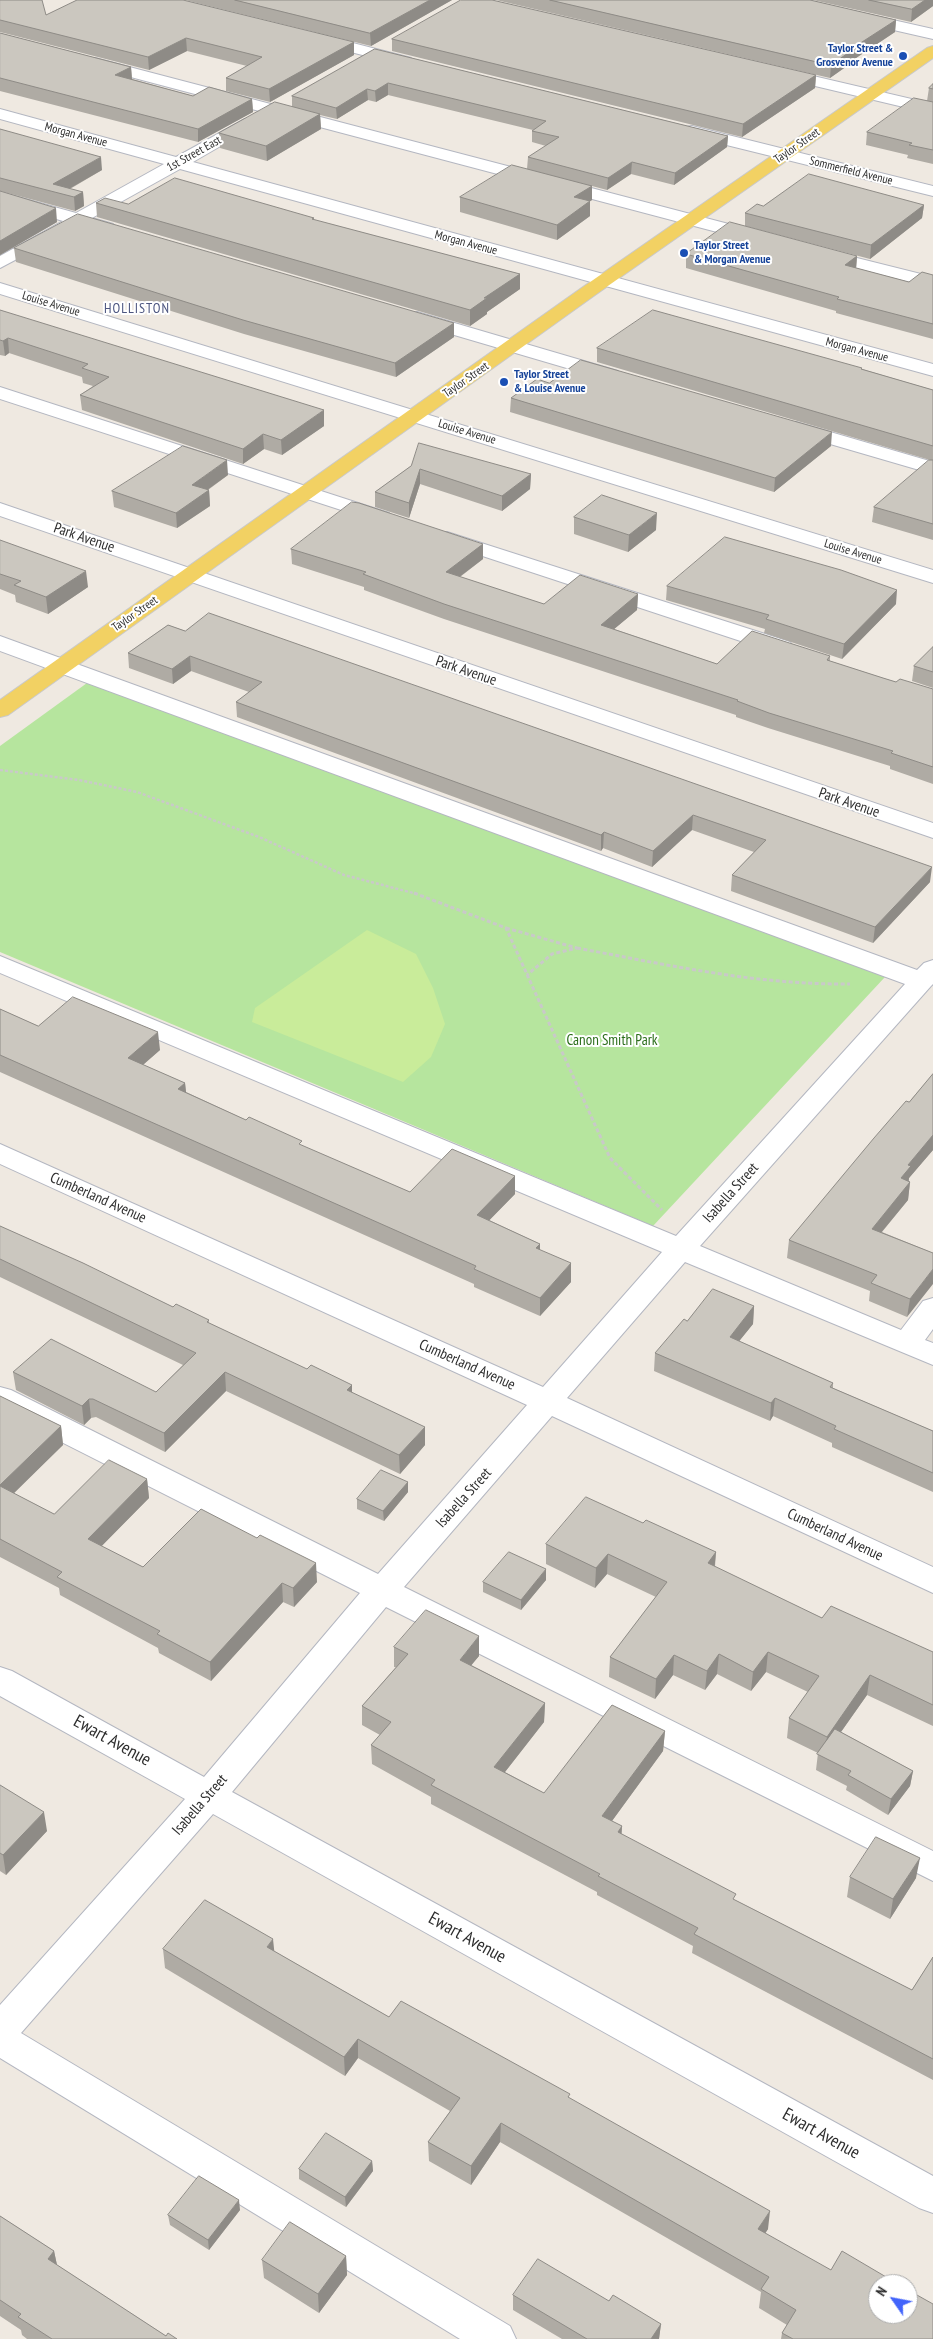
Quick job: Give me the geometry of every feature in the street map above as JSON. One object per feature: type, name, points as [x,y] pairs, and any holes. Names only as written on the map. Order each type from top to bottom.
[{"type":"main road","name":"Taylor Street","points":[[0,710],[784,154],[933,51]]},
{"type":"street","points":[[784,0],[933,34]]},
{"type":"street","points":[[306,36],[417,64]]},
{"type":"street","points":[[354,64],[393,42]]},
{"type":"street","points":[[75,58],[772,241]]},
{"type":"street","points":[[765,69],[933,109]]},
{"type":"street","name":"1st Street East","points":[[0,263],[296,96]]},
{"type":"street","name":"Morgan Avenue","points":[[0,114],[933,370]]},
{"type":"street","name":"Sommerfield Avenue","points":[[676,128],[933,191]]},
{"type":"street","points":[[0,197],[125,233]]},
{"type":"street","points":[[800,248],[933,283]]},
{"type":"street","name":"Louise Avenue","points":[[0,288],[933,577]]},
{"type":"street","points":[[398,313],[632,380]]},
{"type":"street","points":[[0,393],[398,522]]},
{"type":"street","points":[[782,424],[933,468]]},
{"type":"street","name":"Park Avenue","points":[[0,509],[933,831]]},
{"type":"street","points":[[426,532],[802,654]]},
{"type":"street","points":[[0,643],[917,973]]},
{"type":"street","points":[[0,964],[933,1355]]},
{"type":"street","name":"Isabella Street","points":[[0,2032],[209,1794],[381,1591],[548,1402],[668,1244],[917,973]]},
{"type":"street","name":"Cumberland Avenue","points":[[0,1154],[548,1402],[933,1581]]},
{"type":"street","points":[[906,1344],[933,1308]]},
{"type":"street","points":[[0,1398],[933,1867]]},
{"type":"street","name":"Ewart Avenue","points":[[0,1680],[933,2196]]},
{"type":"street","points":[[0,2039],[496,2339]]},
{"type":"path","points":[[0,770],[79,780],[137,792],[259,837],[344,875],[411,892],[506,928],[576,948],[711,973],[820,986],[884,983],[917,973]]},
{"type":"path","points":[[506,928],[581,1098],[610,1158],[672,1219],[668,1244]]},
{"type":"path","points":[[527,975],[552,954],[576,948]]},
{"type":"green space","name":"Canon Smith Park","points":[[87,683],[885,977],[653,1226],[0,952],[0,746]]},
{"type":"green space","points":[[367,930],[416,954],[433,988],[445,1024],[431,1057],[403,1082],[252,1022],[255,1008]]},
{"type":"building","points":[[0,0],[42,0],[46,15],[77,0],[183,0],[354,42],[269,89],[226,78],[262,57],[186,38],[148,57],[0,20]]},
{"type":"building","points":[[235,0],[430,0],[370,33]]},
{"type":"building","points":[[461,0],[492,0],[816,75],[743,124],[392,39]]},
{"type":"building","points":[[550,0],[810,0],[896,20],[845,53],[848,53],[831,65]]},
{"type":"building","points":[[869,0],[925,0],[912,9]]},
{"type":"building","points":[[0,33],[131,67],[115,75],[193,96],[209,87],[252,99],[198,129],[0,78]]},
{"type":"building","points":[[375,49],[728,136],[675,173],[632,162],[608,178],[528,157],[559,137],[532,131],[546,121],[388,83],[375,91],[367,89],[336,108],[292,96]]},
{"type":"building","points":[[914,98],[933,102],[933,150],[867,132]]},
{"type":"building","points":[[275,102],[320,114],[266,146],[219,133]]},
{"type":"building","points":[[0,129],[101,157],[53,184],[83,192],[74,197],[0,178]]},
{"type":"building","points":[[512,165],[592,186],[574,197],[590,201],[557,225],[460,197]]},
{"type":"building","points":[[809,174],[924,205],[871,245],[745,213],[757,204],[763,206]]},
{"type":"building","points":[[175,178],[314,218],[312,219],[520,274],[484,298],[487,298],[470,310],[96,203],[105,198],[128,204]]},
{"type":"building","points":[[0,191],[56,208],[0,241]]},
{"type":"building","points":[[78,214],[454,323],[395,363],[243,320],[14,248]]},
{"type":"building","points":[[730,222],[857,256],[845,265],[909,282],[922,272],[933,275],[933,324],[837,299],[839,297],[686,254]]},
{"type":"building","points":[[0,310],[324,410],[281,440],[263,434],[243,449],[80,395],[109,377],[82,368],[88,364],[8,338],[3,341],[0,340]]},
{"type":"building","points":[[653,310],[862,368],[933,390],[933,446],[597,348]]},
{"type":"building","points":[[581,360],[832,432],[775,478],[511,398],[537,379],[549,383]]},
{"type":"building","points":[[419,443],[531,474],[502,496],[420,469],[409,503],[375,492],[411,466]]},
{"type":"building","points":[[183,446],[227,460],[192,485],[209,490],[176,513],[112,491]]},
{"type":"building","points":[[929,460],[933,460],[933,524],[874,507]]},
{"type":"building","points":[[602,495],[657,513],[629,535],[574,517]]},
{"type":"building","points":[[352,502],[483,544],[446,572],[544,604],[580,575],[638,594],[601,625],[717,664],[752,631],[830,656],[827,660],[883,678],[896,682],[900,679],[933,689],[933,767],[891,753],[893,751],[769,713],[738,700],[444,604],[363,574],[366,572],[291,549]]},
{"type":"building","points":[[725,537],[841,570],[897,590],[844,644],[766,619],[769,615],[667,586]]},
{"type":"building","points":[[0,540],[86,571],[46,597],[14,585],[21,581],[0,574]]},
{"type":"building","points":[[209,613],[932,867],[875,927],[732,875],[766,840],[693,815],[653,851],[604,832],[601,835],[236,702],[262,682],[190,656],[172,669],[128,653],[168,625],[185,631]]},
{"type":"building","points":[[933,647],[933,672],[914,666]]},
{"type":"building","points":[[73,997],[158,1032],[128,1058],[185,1083],[178,1089],[246,1120],[249,1117],[302,1141],[299,1144],[410,1192],[452,1149],[515,1176],[477,1215],[540,1244],[536,1248],[571,1263],[540,1298],[474,1269],[476,1266],[0,1055],[0,1009],[38,1026]]},
{"type":"building","points":[[933,1074],[933,1135],[908,1165],[911,1166],[901,1178],[910,1182],[872,1229],[933,1253],[933,1269],[910,1299],[871,1283],[877,1275],[789,1240],[906,1101],[909,1102]]},
{"type":"building","points":[[0,1226],[83,1263],[173,1307],[176,1304],[209,1320],[207,1322],[307,1369],[311,1365],[352,1385],[347,1390],[425,1427],[399,1455],[225,1372],[164,1433],[93,1399],[89,1399],[82,1406],[13,1372],[51,1339],[156,1392],[196,1353],[0,1259]]},
{"type":"building","points":[[713,1289],[754,1306],[730,1337],[833,1383],[830,1387],[933,1431],[933,1473],[834,1429],[836,1426],[775,1398],[771,1403],[655,1353],[684,1319],[687,1321]]},
{"type":"building","points":[[0,1396],[61,1426],[0,1485]]},
{"type":"building","points":[[109,1460],[147,1479],[88,1539],[143,1567],[201,1509],[257,1538],[260,1535],[316,1563],[293,1588],[282,1583],[210,1662],[157,1634],[160,1631],[57,1577],[62,1572],[0,1539],[0,1486],[54,1514]]},
{"type":"building","points":[[381,1470],[408,1482],[383,1511],[357,1499]]},
{"type":"building","points":[[586,1497],[643,1523],[646,1520],[716,1552],[708,1563],[822,1618],[831,1606],[933,1652],[933,1705],[870,1675],[827,1737],[789,1718],[819,1676],[768,1652],[753,1672],[719,1654],[707,1671],[674,1655],[656,1679],[610,1657],[667,1582],[608,1554],[596,1568],[546,1544]]},
{"type":"building","points":[[509,1552],[546,1569],[521,1600],[483,1582]]},
{"type":"building","points":[[426,1610],[479,1636],[460,1660],[545,1703],[494,1767],[544,1793],[612,1705],[665,1731],[602,1816],[622,1826],[618,1832],[736,1894],[733,1899],[912,1990],[933,1957],[933,2059],[694,1934],[698,1928],[431,1785],[435,1780],[371,1745],[391,1722],[362,1706],[408,1654],[394,1647]]},
{"type":"building","points":[[835,1729],[913,1771],[891,1799],[848,1775],[851,1771],[817,1754]]},
{"type":"building","points":[[0,1785],[44,1812],[3,1855],[0,1853]]},
{"type":"building","points":[[876,1837],[920,1858],[893,1899],[850,1877]]},
{"type":"building","points":[[205,1900],[273,1939],[267,1947],[389,2017],[401,2001],[570,2094],[568,2097],[770,2211],[758,2229],[831,2270],[842,2251],[881,2274],[868,2274],[868,2324],[918,2324],[918,2296],[933,2304],[933,2339],[793,2339],[782,2333],[796,2310],[761,2289],[769,2277],[501,2123],[471,2166],[428,2142],[460,2098],[358,2039],[344,2057],[163,1949]]},
{"type":"building","points":[[326,2133],[372,2161],[345,2197],[299,2169]]},
{"type":"building","points":[[199,2176],[239,2200],[208,2240],[168,2215]]},
{"type":"building","points":[[0,2216],[54,2251],[48,2259],[166,2336],[168,2333],[177,2339],[52,2339],[18,2317],[21,2314],[0,2300]]},
{"type":"building","points":[[290,2222],[346,2256],[318,2294],[262,2260]]},
{"type":"building","points":[[538,2259],[609,2301],[613,2295],[661,2324],[651,2339],[587,2339],[513,2295]]},
{"type":"place","name":"Taylor Street & Grosvenor Avenue","points":[[903,56]]},
{"type":"place","name":"Taylor Street & Morgan Avenue","points":[[684,253]]},
{"type":"place","name":"Taylor Street & Louise Avenue","points":[[504,382]]},
{"type":"district","name":"HOLLISTON","points":[[137,309]]}]
